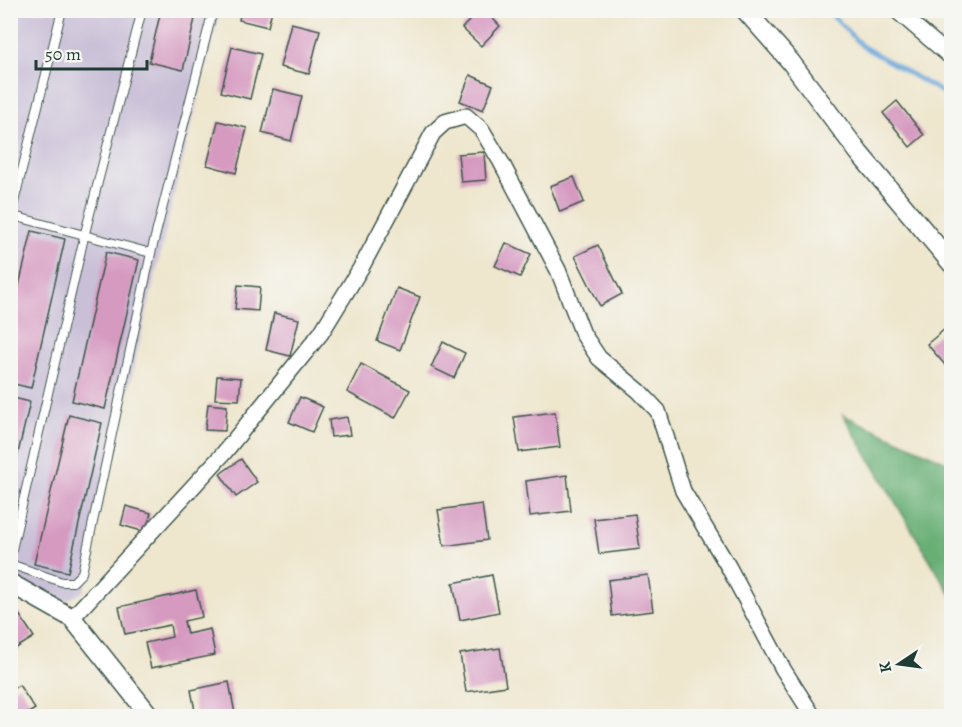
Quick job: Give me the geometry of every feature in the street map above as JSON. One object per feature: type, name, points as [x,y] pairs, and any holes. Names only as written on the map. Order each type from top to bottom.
[{"type":"street","points":[[745,10],[790,62],[859,153],[951,264]]},
{"type":"street","points":[[896,10],[951,58]]},
{"type":"street","points":[[72,618],[223,454],[321,333],[362,266],[433,133],[445,122],[466,116],[482,129],[501,162],[558,270],[583,334],[599,358],[639,391],[657,411],[683,491],[728,566],[783,669],[813,717]]},
{"type":"street","points":[[10,583],[72,618],[150,717]]},
{"type":"lane","points":[[62,10],[11,216],[84,233],[151,253]]},
{"type":"lane","points":[[10,558],[84,233],[142,10]]},
{"type":"lane","points":[[10,564],[62,582],[73,582],[82,573],[151,253],[213,10]]},
{"type":"shaded area","points":[[10,11],[220,11],[175,190],[84,591],[67,601],[11,577]]},
{"type":"green space","points":[[843,415],[951,464],[951,595]]},
{"type":"building","points":[[161,10],[197,10],[183,70],[149,62]]},
{"type":"building","points":[[241,10],[272,10],[268,27],[239,20]]},
{"type":"building","points":[[480,10],[484,10],[500,26],[481,46],[462,28]]},
{"type":"building","points":[[291,23],[320,30],[309,74],[280,67]]},
{"type":"building","points":[[232,47],[261,54],[250,99],[221,92]]},
{"type":"building","points":[[470,75],[493,85],[483,110],[460,101]]},
{"type":"building","points":[[273,89],[302,96],[291,141],[262,133]]},
{"type":"building","points":[[897,101],[924,135],[910,147],[883,113]]},
{"type":"building","points":[[218,121],[247,128],[236,173],[207,165]]},
{"type":"building","points":[[484,152],[486,180],[461,182],[458,154]]},
{"type":"building","points":[[574,177],[584,202],[560,212],[550,186]]},
{"type":"building","points":[[32,231],[65,239],[31,388],[10,383],[10,323]]},
{"type":"building","points":[[506,243],[531,254],[520,277],[495,266]]},
{"type":"building","points":[[598,245],[622,294],[600,306],[575,256]]},
{"type":"building","points":[[106,252],[139,260],[105,409],[72,401]]},
{"type":"building","points":[[238,285],[260,287],[258,311],[235,309]]},
{"type":"building","points":[[397,288],[420,297],[400,350],[377,341]]},
{"type":"building","points":[[274,313],[299,319],[290,356],[266,350]]},
{"type":"building","points":[[952,323],[952,373],[927,344]]},
{"type":"building","points":[[443,342],[465,353],[454,378],[431,367]]},
{"type":"building","points":[[361,364],[410,390],[395,418],[347,392]]},
{"type":"building","points":[[217,376],[241,378],[239,400],[215,399]]},
{"type":"building","points":[[10,397],[30,402],[11,483],[10,483]]},
{"type":"building","points":[[300,397],[323,407],[312,432],[289,422]]},
{"type":"building","points":[[208,404],[227,406],[225,431],[205,430]]},
{"type":"building","points":[[555,412],[560,447],[519,452],[514,417]]},
{"type":"building","points":[[69,415],[102,423],[68,572],[34,564]]},
{"type":"building","points":[[347,417],[350,435],[331,437],[329,420]]},
{"type":"building","points":[[241,459],[257,482],[236,497],[220,474]]},
{"type":"building","points":[[567,475],[571,511],[530,516],[526,481]]},
{"type":"building","points":[[482,504],[487,540],[444,546],[438,510]]},
{"type":"building","points":[[126,506],[151,513],[145,532],[121,525]]},
{"type":"building","points":[[635,514],[640,549],[599,554],[594,519]]},
{"type":"building","points":[[492,575],[499,612],[460,620],[453,583]]},
{"type":"building","points":[[648,575],[653,611],[612,616],[608,580]]},
{"type":"building","points":[[196,590],[202,617],[184,621],[187,634],[210,629],[215,655],[151,668],[145,643],[172,637],[170,625],[125,634],[119,607]]},
{"type":"building","points":[[17,611],[34,637],[10,652],[10,615]]},
{"type":"building","points":[[500,648],[506,686],[466,692],[460,654]]},
{"type":"building","points":[[229,682],[235,714],[196,716],[191,690]]},
{"type":"building","points":[[19,685],[35,709],[24,716],[10,716],[10,686],[13,689]]},
{"type":"waterway","points":[[827,10],[862,46],[952,98]]}]
